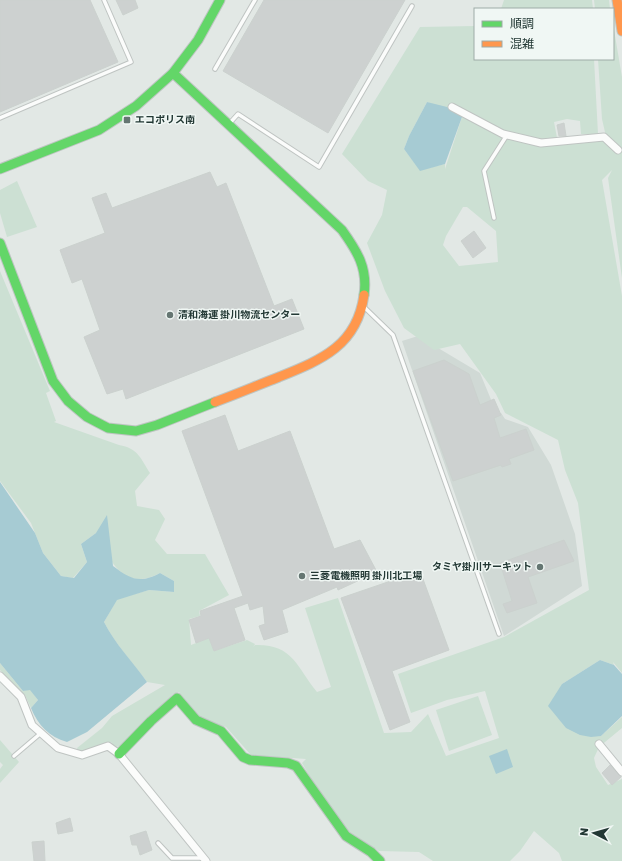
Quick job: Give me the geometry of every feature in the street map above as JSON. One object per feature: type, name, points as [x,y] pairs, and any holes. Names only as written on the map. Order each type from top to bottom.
[{"type":"main road","points":[[0,169],[99,130],[136,106],[172,74],[198,40],[220,0]]},
{"type":"main road","points":[[617,0],[622,31]]},
{"type":"main road","points":[[0,243],[53,381],[65,399],[80,412],[95,423],[113,430],[134,431],[157,425],[309,365],[331,353],[350,335],[363,306],[365,290],[364,269],[355,247],[342,230],[172,74]]},
{"type":"main road","points":[[119,754],[138,737],[151,721],[177,698],[196,720],[222,731],[243,757],[250,760],[288,763],[296,766],[346,836],[371,852],[380,861]]},
{"type":"street","points":[[452,107],[507,135],[541,143],[604,137],[618,150]]},
{"type":"street","points":[[0,676],[21,697],[32,725],[58,748],[82,755],[108,746],[119,754],[205,859]]},
{"type":"street","points":[[599,744],[622,772]]},
{"type":"lane","points":[[0,118],[131,62],[104,0]]},
{"type":"lane","points":[[215,68],[255,0]]},
{"type":"lane","points":[[228,125],[238,114],[319,167],[412,6]]},
{"type":"lane","points":[[494,218],[484,171],[507,135]]},
{"type":"lane","points":[[363,306],[393,335],[499,634]]},
{"type":"lane","points":[[14,756],[41,733]]},
{"type":"lane","points":[[158,843],[172,858],[205,859]]},
{"type":"shaded area","name":"タミヤ掛川サーキット","points":[[418,336],[480,373],[497,414],[501,413],[505,419],[528,427],[551,465],[575,534],[582,586],[504,636],[402,341]]},
{"type":"green space","points":[[504,0],[592,0],[593,8],[501,8]]},
{"type":"green space","points":[[594,0],[609,0],[610,8],[595,8]]},
{"type":"green space","points":[[474,26],[474,60],[594,60],[598,134],[581,134],[580,121],[567,119],[554,122],[557,138],[539,141],[604,137],[607,141],[602,119],[598,60],[614,60],[614,30],[622,77],[622,278],[608,178],[612,170],[602,180],[622,296],[622,673],[613,662],[614,665],[600,660],[562,684],[601,736],[622,717],[622,728],[599,747],[594,758],[596,767],[608,785],[622,779],[622,861],[562,861],[559,853],[534,831],[520,851],[510,861],[433,861],[419,852],[379,851],[350,832],[325,802],[302,763],[306,759],[251,755],[226,727],[195,717],[179,692],[173,694],[124,746],[115,747],[111,742],[78,752],[77,748],[102,728],[112,716],[165,685],[147,682],[118,645],[104,622],[117,599],[149,590],[174,592],[174,581],[160,573],[147,578],[136,579],[127,576],[119,571],[113,563],[96,533],[81,544],[87,562],[73,578],[61,576],[43,553],[31,523],[0,481],[0,271],[50,391],[46,393],[56,421],[54,422],[125,446],[135,451],[150,473],[135,491],[137,506],[159,510],[165,519],[155,540],[167,554],[205,554],[229,595],[199,611],[200,616],[189,619],[191,645],[209,638],[214,651],[247,640],[255,644],[253,647],[255,645],[278,648],[292,658],[317,692],[331,687],[305,608],[338,598],[384,733],[411,732],[428,714],[446,756],[499,738],[485,691],[447,700],[411,713],[398,674],[504,637],[589,590],[578,503],[565,470],[558,440],[505,413],[496,394],[460,344],[434,350],[404,328],[385,291],[367,243],[382,215],[387,190],[368,181],[342,154],[420,27]],"holes":[[[427,102],[462,117],[445,169],[445,164],[420,170],[404,149],[409,136]],[[463,207],[467,207],[496,231],[498,262],[459,266],[443,245],[446,236]]]},
{"type":"green space","points":[[17,181],[37,227],[7,237],[0,213],[0,190]]},
{"type":"green space","points":[[0,663],[23,691],[30,689],[38,700],[31,708],[25,695],[0,670]]},
{"type":"green space","points":[[478,696],[492,735],[449,751],[436,710]]},
{"type":"green space","points":[[0,740],[19,762],[0,783],[0,769],[3,765],[0,762]]},
{"type":"water","points":[[427,102],[447,107],[462,117],[445,164],[420,171],[404,149],[409,136]]},
{"type":"water","points":[[0,482],[35,533],[43,553],[61,576],[74,578],[87,562],[81,544],[96,533],[107,515],[113,566],[130,577],[141,579],[160,573],[174,581],[174,592],[149,590],[117,600],[104,622],[108,630],[147,682],[87,732],[67,742],[55,737],[45,730],[37,720],[31,708],[38,700],[30,690],[23,691],[0,663]]},
{"type":"water","points":[[600,660],[614,665],[622,674],[622,716],[601,736],[591,737],[580,735],[566,728],[548,706],[562,684]]},
{"type":"water","points":[[507,749],[513,767],[496,774],[489,756]]},
{"type":"building","points":[[0,0],[90,0],[118,62],[0,112]]},
{"type":"building","points":[[116,0],[135,0],[138,8],[123,15]]},
{"type":"building","points":[[264,0],[405,0],[328,133],[223,71]]},
{"type":"building","points":[[564,123],[566,136],[559,136],[557,125]]},
{"type":"building","points":[[210,172],[217,187],[226,183],[274,306],[292,299],[304,329],[126,399],[123,389],[107,394],[84,337],[100,330],[82,279],[72,283],[60,250],[105,233],[92,198],[106,193],[112,208]]},
{"type":"building","points":[[474,231],[486,248],[473,258],[461,241]]},
{"type":"building","points":[[444,360],[469,374],[480,405],[494,399],[501,415],[494,418],[500,438],[526,429],[534,450],[509,459],[511,464],[502,467],[501,465],[453,481],[413,371]]},
{"type":"building","name":"三菱電機照明 掛川北工場","points":[[225,415],[238,451],[290,431],[334,549],[360,540],[377,572],[338,590],[337,587],[282,610],[288,632],[264,640],[259,626],[265,624],[263,606],[250,610],[248,603],[234,608],[245,640],[214,651],[209,638],[196,643],[189,620],[201,616],[200,611],[243,596],[182,431]]},
{"type":"building","points":[[564,540],[574,561],[528,577],[537,603],[507,613],[503,604],[512,601],[500,563]]},
{"type":"building","points":[[420,571],[449,650],[392,671],[410,722],[390,730],[341,598]]},
{"type":"building","points":[[610,765],[621,777],[612,785],[602,773]]},
{"type":"building","points":[[70,818],[73,831],[58,834],[56,823]]},
{"type":"building","points":[[146,831],[152,850],[140,855],[137,845],[132,845],[130,836]]},
{"type":"building","points":[[44,841],[45,861],[34,861],[32,842]]},
{"type":"traffic: fast","points":[[0,169],[99,130],[136,106],[173,73],[198,40],[220,0]]},
{"type":"traffic: fast","points":[[173,73],[342,230],[357,253],[363,268],[365,285],[364,295]]},
{"type":"traffic: fast","points":[[0,243],[53,381],[68,401],[87,417],[108,428],[136,431],[157,425],[215,402]]},
{"type":"traffic: fast","points":[[119,754],[151,721],[177,698],[196,720],[221,731],[243,757],[250,760],[288,763],[296,766],[346,836],[371,852],[380,861]]},
{"type":"traffic: slow","points":[[617,0],[622,31]]},
{"type":"traffic: slow","points":[[215,402],[294,371],[323,357],[335,349],[354,327],[360,312],[364,295]]},
{"type":"place","name":"エコポリス南","points":[[127,120]]},
{"type":"place","name":"清和海運 掛川物流センター","points":[[170,315]]},
{"type":"place","name":"タミヤ掛川サーキット","points":[[540,567]]},
{"type":"place","name":"三菱電機照明 掛川北工場","points":[[302,576]]}]
